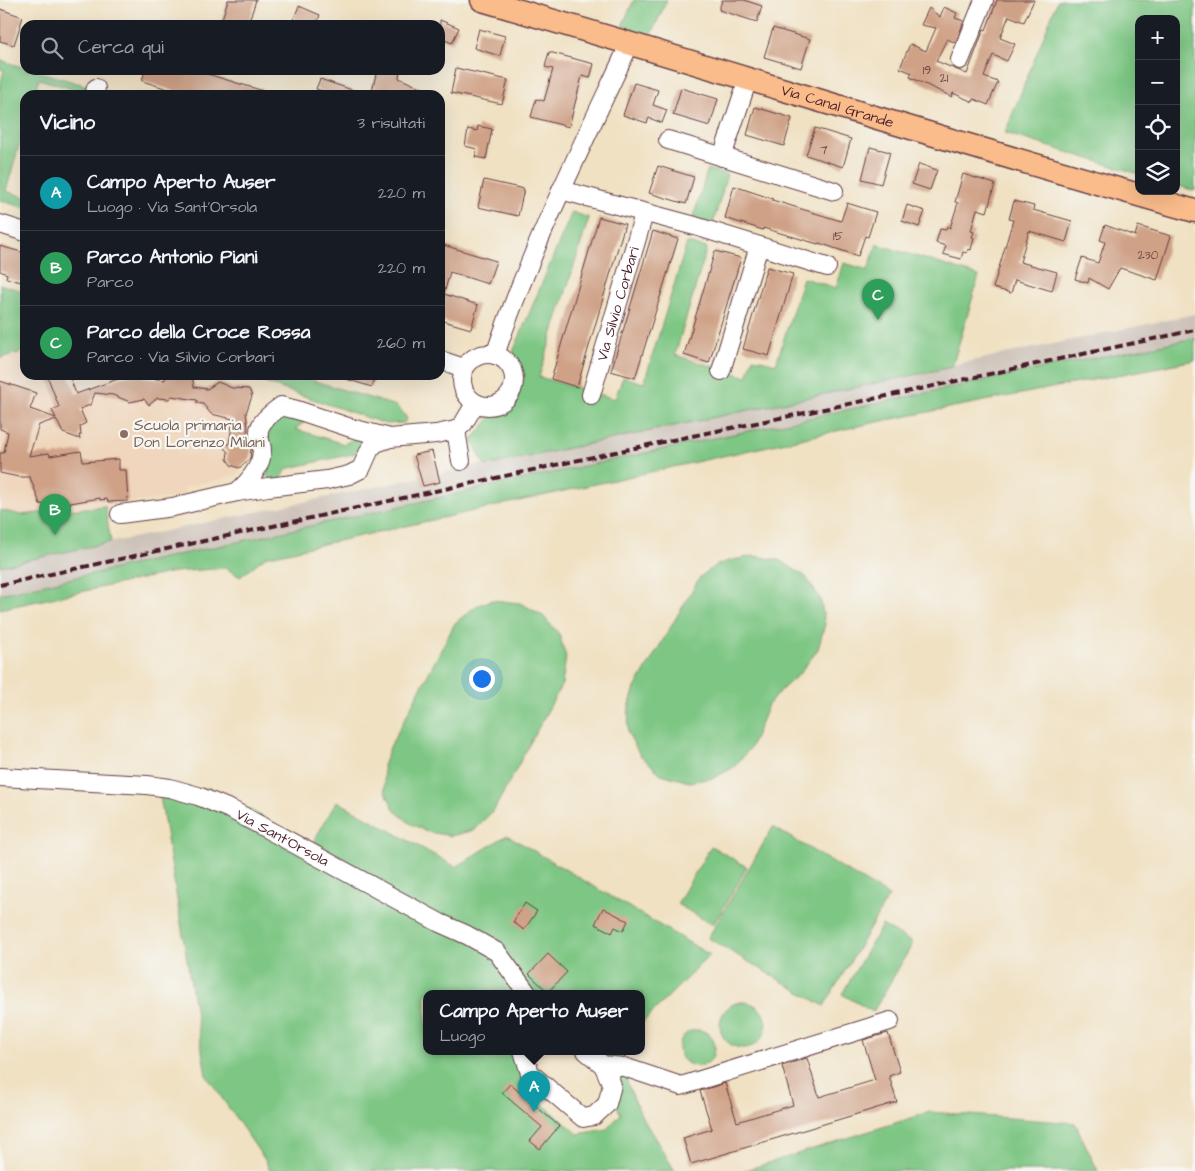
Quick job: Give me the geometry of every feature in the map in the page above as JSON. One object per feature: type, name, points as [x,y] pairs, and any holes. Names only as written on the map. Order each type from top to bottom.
[{"type":"main road","name":"Via Canal Grande","points":[[482,0],[1195,211]]},
{"type":"street","points":[[960,60],[984,0]]},
{"type":"street","points":[[495,355],[561,190],[630,43]]},
{"type":"street","points":[[722,157],[748,78]]},
{"type":"street","points":[[668,140],[834,191]]},
{"type":"street","points":[[561,190],[644,214],[695,226],[827,267]]},
{"type":"street","name":"Via Silvio Corbari","points":[[591,394],[644,214]]},
{"type":"street","points":[[0,224],[20,230]]},
{"type":"street","points":[[722,371],[759,246]]},
{"type":"street","points":[[481,355],[495,355],[502,358],[512,371],[514,378],[511,393],[506,400],[499,404],[483,406],[476,404],[464,392],[462,376],[464,368],[469,362],[481,355]]},
{"type":"street","points":[[445,362],[464,368]]},
{"type":"street","points":[[120,514],[173,508],[237,492],[327,480],[350,475],[361,469],[370,449],[376,443],[390,438],[436,434],[456,430],[463,424],[476,404]]},
{"type":"street","points":[[237,492],[252,477],[260,459],[262,453],[258,434],[260,427],[268,416],[281,406],[390,438]]},
{"type":"street","points":[[351,428],[366,440],[370,449]]},
{"type":"street","points":[[456,430],[461,461]]},
{"type":"street","name":"Via Sant'Orsola","points":[[0,777],[147,785],[170,788],[198,796],[232,810],[432,919],[467,935],[497,952],[525,990]]},
{"type":"street","points":[[603,1065],[624,1067],[680,1086],[890,1021]]},
{"type":"street","points":[[524,1055],[530,1074],[583,1118],[594,1116],[607,1104],[612,1085],[603,1065],[591,1055]]},
{"type":"shaded area","points":[[1195,314],[1195,338],[1014,374],[0,594],[0,566]]},
{"type":"shaded area","name":"Scuola primaria Don Lorenzo Milani","points":[[20,352],[20,380],[193,380],[193,384],[207,389],[218,381],[233,387],[250,389],[253,396],[247,413],[250,426],[246,444],[253,451],[252,457],[240,468],[241,473],[238,475],[184,487],[185,496],[21,515],[0,510],[0,358]]},
{"type":"green space","points":[[634,0],[667,0],[651,35],[622,26]]},
{"type":"green space","points":[[1058,0],[1195,0],[1195,191],[1180,186],[1180,15],[1135,15],[1135,173],[1005,133]]},
{"type":"green space","points":[[0,60],[20,66],[20,75],[50,75],[101,90],[75,90],[39,79],[36,90],[20,90],[20,142],[6,191],[20,195],[20,206],[0,200],[0,86],[4,70],[0,69]]},
{"type":"green space","points":[[708,169],[727,175],[713,224],[693,218]]},
{"type":"green space","points":[[572,212],[589,218],[539,377],[615,399],[623,377],[644,383],[687,243],[707,248],[675,355],[747,377],[753,358],[776,364],[803,278],[836,288],[844,263],[868,270],[877,244],[979,276],[952,367],[485,466],[472,440],[491,417],[515,402],[525,374],[513,352]]},
{"type":"green space","points":[[0,284],[20,290],[20,352],[0,358]]},
{"type":"green space","points":[[1195,338],[1195,360],[877,422],[265,557],[240,577],[226,568],[174,572],[0,609],[0,594],[1014,374]]},
{"type":"green space","points":[[257,380],[311,380],[396,406],[407,419],[404,423],[386,424]]},
{"type":"green space","points":[[295,415],[305,422],[295,429],[344,444],[355,438],[362,442],[363,449],[353,454],[289,468],[280,481],[273,481],[264,470],[264,432],[277,416]]},
{"type":"green space","points":[[105,506],[111,542],[0,566],[0,510],[21,515]]},
{"type":"green space","points":[[754,556],[779,560],[805,576],[820,598],[825,624],[818,649],[800,673],[768,705],[751,747],[734,767],[714,778],[689,782],[661,774],[640,755],[628,733],[629,707],[635,688],[700,577],[715,566],[728,561]]},
{"type":"green space","points":[[492,600],[520,603],[542,615],[559,634],[566,657],[562,684],[494,810],[474,830],[451,836],[429,832],[411,824],[395,811],[385,791],[383,766],[390,747],[455,623],[476,606]]},
{"type":"green space","points":[[210,788],[312,844],[337,801],[456,867],[507,835],[710,955],[645,1020],[645,990],[423,990],[423,1055],[513,1055],[525,1089],[578,1134],[607,1129],[621,1114],[597,1067],[582,1055],[622,1055],[628,1085],[642,1117],[675,1171],[270,1171],[265,1160],[206,1075],[160,796]]},
{"type":"green space","points":[[773,827],[889,896],[824,1006],[708,938]]},
{"type":"green space","points":[[711,846],[747,867],[713,925],[677,904]]},
{"type":"green space","points":[[882,925],[913,943],[873,1012],[842,994]]},
{"type":"green space","points":[[738,1002],[748,1002],[762,1012],[766,1025],[762,1038],[756,1044],[748,1048],[738,1048],[724,1038],[720,1030],[720,1020],[730,1006]]},
{"type":"green space","points":[[697,1030],[709,1036],[715,1048],[709,1060],[697,1066],[685,1060],[679,1048],[685,1036]]},
{"type":"green space","points":[[930,1112],[1075,1123],[1098,1171],[743,1171]]},
{"type":"building","points":[[228,0],[256,0],[250,20],[222,20]]},
{"type":"building","points":[[722,0],[744,0],[762,6],[757,22],[719,10]]},
{"type":"building","points":[[997,0],[1034,0],[1024,22],[1009,16],[1000,38],[1015,44],[1007,61],[993,55],[984,77],[998,82],[988,105],[974,99],[973,102],[953,93],[952,97],[910,77],[912,73],[900,68],[910,44],[926,51],[936,28],[921,25],[929,8],[940,17],[944,7],[957,13],[955,18],[964,21],[956,43],[947,39],[936,61],[967,74]]},
{"type":"building","points":[[299,6],[320,15],[318,20],[293,20]]},
{"type":"building","points":[[0,9],[23,17],[20,20],[14,45],[0,41]]},
{"type":"building","points":[[445,22],[459,28],[452,43],[445,40]]},
{"type":"building","points":[[773,28],[810,39],[801,68],[764,57]]},
{"type":"building","points":[[479,29],[505,36],[500,56],[474,48]]},
{"type":"building","points":[[549,52],[594,64],[590,78],[582,76],[569,127],[531,117],[536,99],[544,101],[553,69],[545,67]]},
{"type":"building","points":[[456,68],[508,80],[502,104],[451,93]]},
{"type":"building","points":[[144,75],[211,75],[260,90],[172,90],[142,81]]},
{"type":"building","points":[[376,75],[399,75],[399,78],[426,90],[372,90]]},
{"type":"building","points":[[320,79],[352,90],[320,90],[316,89]]},
{"type":"building","points":[[634,83],[658,90],[653,105],[667,110],[662,123],[649,118],[647,123],[623,115]]},
{"type":"building","points":[[681,88],[718,99],[710,126],[673,115]]},
{"type":"building","points":[[755,107],[792,118],[784,146],[747,135]]},
{"type":"building","points":[[478,126],[492,129],[486,159],[475,157],[477,149],[465,146],[468,129],[477,131]]},
{"type":"building","points":[[815,128],[851,139],[843,167],[806,155]]},
{"type":"building","points":[[870,147],[890,152],[881,184],[862,179]]},
{"type":"building","points":[[919,164],[937,170],[930,190],[912,184]]},
{"type":"building","points":[[658,166],[694,177],[686,204],[649,193]]},
{"type":"building","points":[[963,174],[995,184],[987,212],[977,209],[971,231],[974,232],[972,237],[974,238],[971,250],[968,249],[967,253],[963,252],[961,259],[943,254],[946,246],[936,243],[940,229],[946,230],[947,226],[950,228],[958,203],[955,202]]},
{"type":"building","points":[[484,180],[524,189],[518,216],[478,207]]},
{"type":"building","points":[[734,186],[841,221],[847,203],[876,212],[868,237],[865,236],[858,256],[819,243],[763,228],[763,230],[725,218]]},
{"type":"building","points":[[1014,201],[1034,206],[1033,210],[1072,221],[1066,242],[1029,231],[1020,262],[1057,272],[1052,291],[1015,280],[1011,293],[993,288],[1013,220],[1009,219]]},
{"type":"building","points":[[907,205],[925,211],[919,227],[902,221]]},
{"type":"building","points":[[599,217],[625,224],[577,387],[551,379]]},
{"type":"building","points":[[1105,225],[1135,236],[1138,226],[1171,236],[1157,280],[1120,268],[1108,289],[1089,278],[1088,283],[1075,279],[1082,258],[1098,263],[1105,242],[1100,240]]},
{"type":"building","points":[[653,231],[678,239],[635,378],[611,371]]},
{"type":"building","points":[[0,246],[20,252],[20,282],[6,278],[7,274],[0,271]]},
{"type":"building","points":[[445,246],[496,261],[488,284],[450,272],[445,290]]},
{"type":"building","points":[[715,251],[741,258],[709,363],[684,355]]},
{"type":"building","points":[[767,267],[793,274],[769,356],[743,349]]},
{"type":"building","points":[[445,294],[478,305],[471,329],[445,321]]},
{"type":"building","points":[[49,380],[71,380],[76,394],[115,380],[193,380],[194,387],[207,389],[218,382],[232,388],[249,389],[252,396],[246,413],[248,427],[245,442],[251,449],[250,458],[239,468],[231,465],[227,459],[228,452],[223,447],[229,444],[233,419],[211,414],[203,404],[197,403],[197,400],[171,396],[169,399],[157,398],[149,405],[144,399],[130,402],[113,395],[95,393],[90,405],[80,409],[86,423],[80,426],[80,439],[63,433],[56,419],[39,425],[29,456],[49,453],[50,456],[81,451],[83,462],[119,459],[119,470],[126,470],[128,501],[108,502],[107,499],[100,500],[100,498],[53,506],[40,504],[30,477],[0,473],[0,453],[4,453],[8,432],[0,429],[0,381],[36,393],[30,409],[56,418],[52,410],[59,407]]},
{"type":"building","points":[[349,380],[374,380],[372,387]]},
{"type":"building","points":[[432,451],[440,482],[423,486],[414,455]]},
{"type":"building","points":[[525,903],[537,911],[524,930],[513,922]]},
{"type":"building","points":[[603,908],[628,921],[623,931],[615,927],[612,933],[595,924]]},
{"type":"building","points":[[548,954],[567,972],[550,990],[546,990],[529,974]]},
{"type":"building","points":[[888,1033],[900,1072],[889,1076],[897,1102],[691,1164],[683,1138],[712,1129],[700,1091],[725,1083],[737,1122],[793,1105],[782,1066],[807,1058],[819,1097],[875,1080],[863,1040]]},
{"type":"building","points":[[510,1084],[559,1126],[540,1149],[530,1141],[542,1127],[502,1093]]},
{"type":"railway","points":[[0,585],[653,444],[1195,330]]},
{"type":"place","name":"Parco della Croce Rossa","points":[[878,320]]},
{"type":"place","name":"Scuola primaria Don Lorenzo Milani","points":[[124,434]]},
{"type":"place","name":"Parco Antonio Piani","points":[[55,535]]},
{"type":"place","name":"Campo Aperto Auser","points":[[534,1112]]}]
